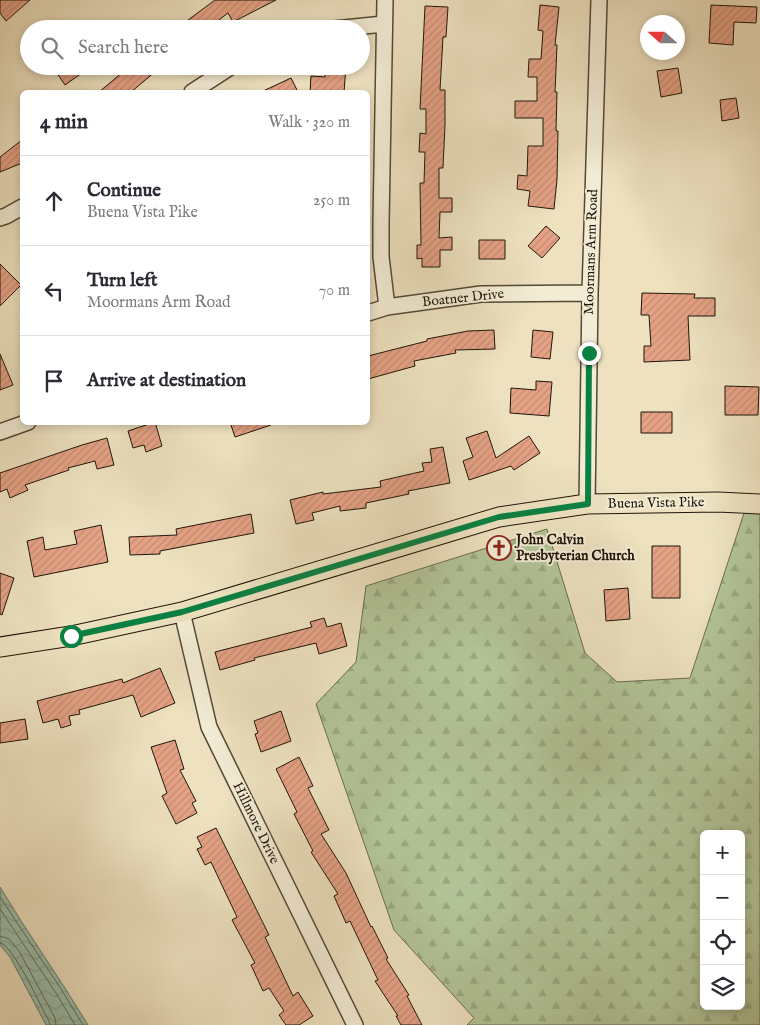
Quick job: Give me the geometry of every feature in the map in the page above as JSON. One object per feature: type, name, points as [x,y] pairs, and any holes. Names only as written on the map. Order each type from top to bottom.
[{"type":"main road","name":"Buena Vista Pike","points":[[0,648],[71,636],[182,612],[499,517],[588,504],[718,502],[760,504]]},
{"type":"street","points":[[384,0],[381,257],[387,307]]},
{"type":"street","name":"Moormans Arm Road","points":[[588,504],[590,293],[599,0]]},
{"type":"street","points":[[370,25],[384,24]]},
{"type":"street","points":[[195,90],[218,75]]},
{"type":"street","points":[[0,218],[20,208]]},
{"type":"street","name":"Boatner Drive","points":[[370,313],[387,307],[481,294],[590,293]]},
{"type":"street","points":[[0,432],[20,425]]},
{"type":"street","name":"Hillmore Drive","points":[[182,612],[209,727],[355,1025]]},
{"type":"green space","points":[[747,504],[760,504],[760,1025],[467,1025],[474,1018],[394,930],[316,704],[356,662],[366,586],[547,529],[585,653],[617,682],[690,678]]},
{"type":"water","points":[[0,887],[88,1025],[46,1025],[10,957],[0,945]]},
{"type":"building","points":[[0,0],[30,0],[6,21],[0,13]]},
{"type":"building","points":[[215,0],[276,0],[237,20],[232,20],[228,13],[219,20],[188,20]]},
{"type":"building","points":[[540,5],[559,7],[555,45],[557,45],[556,131],[558,131],[554,209],[528,206],[530,191],[517,189],[518,175],[527,176],[528,146],[543,146],[543,118],[515,118],[515,101],[537,101],[537,77],[528,77],[529,59],[541,59],[543,31],[538,30]]},
{"type":"building","points":[[711,5],[757,7],[756,23],[734,22],[733,45],[709,43]]},
{"type":"building","points":[[425,6],[448,7],[446,37],[443,37],[440,90],[445,90],[445,125],[443,168],[439,168],[439,198],[452,198],[452,212],[440,212],[439,238],[452,237],[452,250],[440,250],[440,267],[422,267],[422,258],[417,259],[417,245],[421,245],[420,183],[424,183],[425,152],[419,152],[420,133],[426,134],[426,109],[420,109]]},
{"type":"building","points":[[678,68],[682,93],[661,97],[657,71]]},
{"type":"building","points":[[58,75],[79,75],[65,85]]},
{"type":"building","points":[[119,75],[151,75],[133,90],[101,90]]},
{"type":"building","points":[[325,75],[345,75],[344,90],[310,90],[311,76],[325,77]]},
{"type":"building","points":[[291,78],[297,90],[265,90]]},
{"type":"building","points":[[736,98],[739,118],[722,121],[720,100]]},
{"type":"building","points":[[20,142],[20,164],[0,172],[0,157]]},
{"type":"building","points":[[546,226],[560,238],[542,258],[528,246]]},
{"type":"building","points":[[479,240],[505,240],[505,259],[479,259]]},
{"type":"building","points":[[0,264],[20,286],[0,306]]},
{"type":"building","points":[[642,293],[695,294],[694,298],[715,298],[715,316],[688,316],[690,360],[644,362],[644,346],[651,346],[649,315],[641,315]]},
{"type":"building","points":[[494,330],[495,349],[455,350],[456,353],[414,361],[415,366],[370,378],[370,355],[427,341],[427,339],[468,331]]},
{"type":"building","points":[[533,330],[553,332],[550,359],[531,357]]},
{"type":"building","points":[[0,354],[13,385],[0,390]]},
{"type":"building","points":[[536,381],[552,382],[549,416],[510,413],[511,388],[536,390]]},
{"type":"building","points":[[725,386],[759,387],[758,415],[725,415]]},
{"type":"building","points":[[641,412],[672,412],[672,433],[641,433]]},
{"type":"building","points":[[146,425],[156,425],[162,446],[146,452],[144,445],[133,448],[128,431]]},
{"type":"building","points":[[231,425],[271,425],[235,437]]},
{"type":"building","points":[[487,431],[496,458],[529,436],[540,453],[514,470],[511,466],[469,480],[463,461],[473,457],[466,438]]},
{"type":"building","points":[[107,438],[114,465],[97,469],[95,461],[68,468],[69,470],[25,485],[28,490],[10,498],[7,489],[0,492],[0,473]]},
{"type":"building","points":[[443,447],[450,483],[408,491],[409,494],[366,503],[366,508],[340,511],[340,506],[312,513],[314,520],[296,524],[290,500],[323,492],[323,494],[381,487],[380,481],[424,471],[422,463],[432,462],[430,449]]},
{"type":"building","points":[[251,514],[254,533],[160,551],[160,554],[130,555],[129,537],[177,535],[176,529]]},
{"type":"building","points":[[101,525],[108,562],[34,577],[27,541],[43,537],[45,550],[77,544],[74,531]]},
{"type":"building","points":[[652,546],[680,546],[680,598],[652,598]]},
{"type":"building","points":[[0,573],[14,578],[2,615],[0,614]]},
{"type":"building","points":[[628,588],[630,619],[606,621],[604,590]]},
{"type":"building","points":[[324,618],[327,627],[341,623],[347,646],[319,654],[316,643],[254,658],[255,660],[220,670],[215,652],[312,627],[310,622]]},
{"type":"building","points":[[160,668],[175,703],[141,717],[133,695],[79,710],[80,714],[69,716],[71,725],[61,728],[58,719],[43,723],[37,701],[122,679],[123,683]]},
{"type":"building","points":[[281,711],[291,741],[261,752],[255,734],[258,733],[254,721]]},
{"type":"building","points":[[25,719],[28,739],[0,743],[0,723]]},
{"type":"building","points":[[175,740],[184,769],[180,770],[196,801],[192,803],[197,813],[176,824],[162,796],[167,793],[151,747]]},
{"type":"building","points":[[299,757],[313,786],[308,788],[329,830],[321,834],[346,873],[371,927],[388,958],[386,959],[409,995],[407,996],[422,1025],[401,1025],[396,1016],[398,1016],[375,981],[378,980],[350,921],[346,923],[334,896],[338,894],[311,852],[313,851],[294,814],[297,812],[276,769]]},
{"type":"building","points":[[216,828],[269,935],[265,937],[293,996],[298,992],[313,1016],[299,1025],[286,1025],[279,1015],[284,1011],[269,988],[263,991],[251,965],[255,963],[232,920],[237,917],[211,862],[205,865],[197,849],[202,847],[197,837]]},
{"type":"place","name":"John Calvin Presbyterian Church","points":[[499,548]]},
{"type":"route","points":[[71,636],[182,612],[499,517],[588,504],[589,353]]}]
